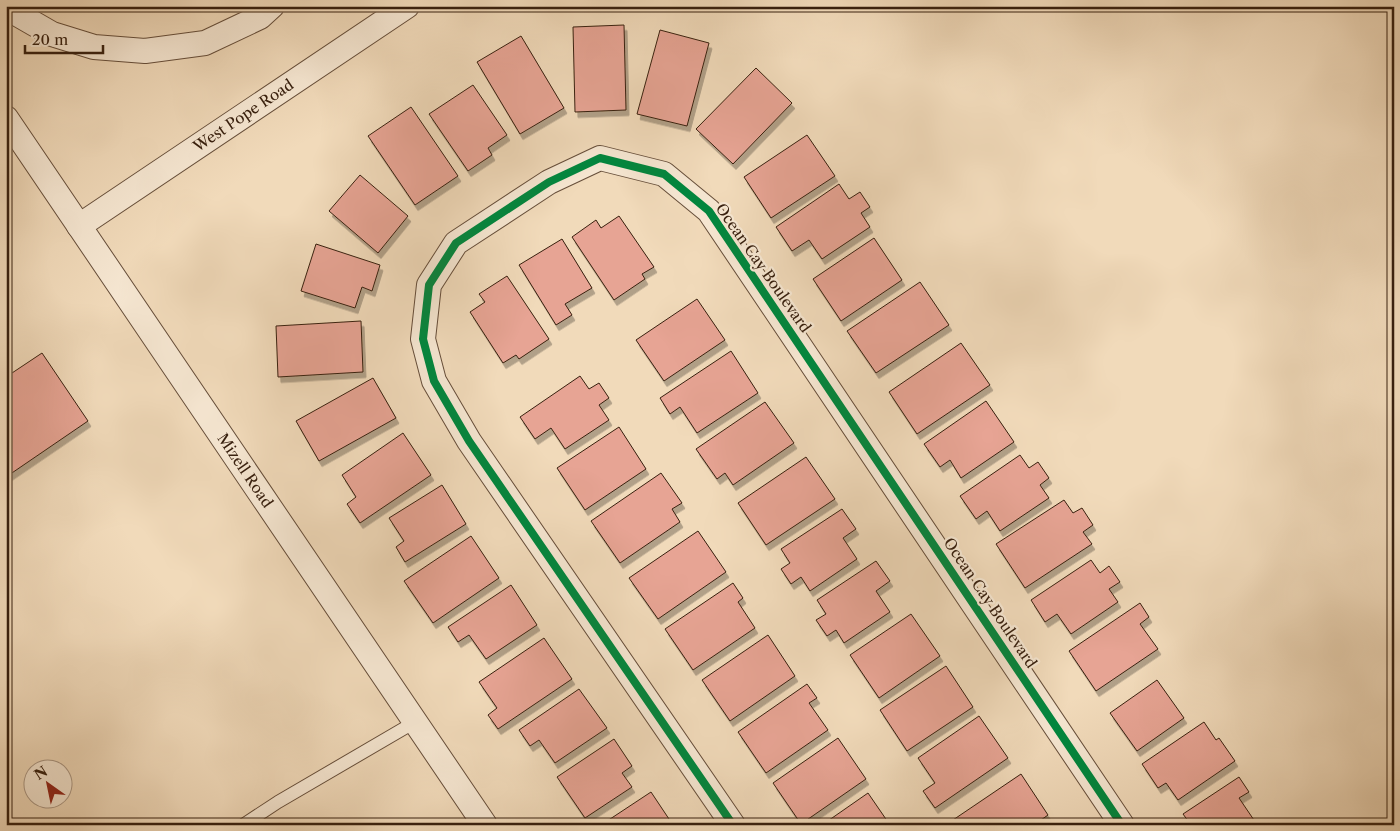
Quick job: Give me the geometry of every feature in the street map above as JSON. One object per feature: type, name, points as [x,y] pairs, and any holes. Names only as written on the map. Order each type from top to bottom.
[{"type":"street","points":[[9,6],[19,15],[52,34],[94,46],[145,51],[205,43],[260,17],[272,6]]},
{"type":"street","name":"West Pope Road","points":[[79,226],[407,6]]},
{"type":"street","name":"Mizell Road","points":[[10,130],[79,226],[199,401],[485,825]]},
{"type":"street","name":"Ocean Cay Boulevard","points":[[733,825],[469,441],[434,381],[423,339],[429,285],[456,243],[549,182],[600,158],[664,174],[709,211],[1122,825]]},
{"type":"lane","points":[[243,825],[278,802],[415,722]]},
{"type":"building","points":[[624,25],[626,110],[575,112],[573,27]]},
{"type":"building","points":[[660,30],[709,43],[687,126],[637,114]]},
{"type":"building","points":[[521,36],[564,108],[520,134],[477,62]]},
{"type":"building","points":[[756,68],[792,103],[733,164],[696,129]]},
{"type":"building","points":[[473,85],[507,135],[488,148],[492,155],[468,171],[429,114]]},
{"type":"building","points":[[411,107],[458,176],[415,205],[368,136]]},
{"type":"building","points":[[807,135],[835,176],[771,218],[744,177]]},
{"type":"building","points":[[360,175],[408,216],[378,253],[329,211]]},
{"type":"building","points":[[839,184],[849,199],[860,192],[870,207],[861,213],[870,227],[822,259],[809,240],[792,251],[776,227]]},
{"type":"building","points":[[619,216],[654,267],[642,274],[645,279],[614,300],[572,237],[596,220],[601,228]]},
{"type":"building","points":[[874,238],[902,280],[841,321],[813,279]]},
{"type":"building","points":[[562,239],[592,288],[565,304],[572,315],[556,325],[519,265]]},
{"type":"building","points":[[316,244],[380,265],[372,291],[362,287],[355,308],[301,291]]},
{"type":"building","points":[[507,276],[549,339],[519,359],[516,355],[503,363],[470,312],[485,302],[479,294]]},
{"type":"building","points":[[920,282],[949,325],[876,373],[847,331]]},
{"type":"building","points":[[697,299],[725,340],[664,381],[636,340]]},
{"type":"building","points":[[361,321],[363,372],[278,377],[276,326]]},
{"type":"building","points":[[961,343],[990,385],[917,434],[889,392]]},
{"type":"building","points":[[731,351],[758,393],[697,433],[680,407],[670,414],[660,398]]},
{"type":"building","points":[[42,353],[88,421],[6,477],[6,377]]},
{"type":"building","points":[[580,376],[589,389],[599,383],[609,398],[599,405],[609,420],[565,449],[551,428],[535,439],[520,417]]},
{"type":"building","points":[[373,378],[396,418],[319,461],[296,421]]},
{"type":"building","points":[[986,401],[1014,442],[961,478],[950,460],[940,467],[924,444]]},
{"type":"building","points":[[765,402],[794,443],[733,485],[725,473],[717,479],[696,449]]},
{"type":"building","points":[[619,427],[646,469],[585,510],[557,468]]},
{"type":"building","points":[[403,433],[431,475],[360,523],[347,504],[356,497],[342,475]]},
{"type":"building","points":[[1020,455],[1029,468],[1038,462],[1049,478],[1040,485],[1049,498],[1000,531],[987,511],[976,519],[960,496]]},
{"type":"building","points":[[806,457],[835,499],[766,545],[738,503]]},
{"type":"building","points":[[661,473],[682,503],[672,509],[680,522],[620,563],[591,521]]},
{"type":"building","points":[[442,485],[466,524],[405,562],[396,547],[404,541],[389,518]]},
{"type":"building","points":[[1064,500],[1073,513],[1082,508],[1093,525],[1083,532],[1092,544],[1025,588],[996,544]]},
{"type":"building","points":[[842,509],[856,529],[843,538],[857,559],[810,591],[801,577],[791,584],[781,569],[790,563],[781,549]]},
{"type":"building","points":[[698,531],[726,572],[658,619],[629,578]]},
{"type":"building","points":[[471,536],[499,578],[433,623],[404,581]]},
{"type":"building","points":[[1091,560],[1100,573],[1109,566],[1120,582],[1109,589],[1118,602],[1071,634],[1057,614],[1045,622],[1031,600]]},
{"type":"building","points":[[876,561],[890,581],[876,591],[890,612],[844,643],[836,630],[827,636],[816,620],[826,614],[817,600]]},
{"type":"building","points":[[733,583],[743,598],[738,602],[755,628],[693,670],[665,629]]},
{"type":"building","points":[[511,585],[537,625],[486,659],[469,635],[458,642],[448,627]]},
{"type":"building","points":[[1140,603],[1149,617],[1140,624],[1158,649],[1096,691],[1069,651]]},
{"type":"building","points":[[911,614],[940,656],[879,698],[850,655]]},
{"type":"building","points":[[768,635],[795,676],[730,721],[702,680]]},
{"type":"building","points":[[544,638],[572,679],[498,729],[488,715],[497,708],[479,682]]},
{"type":"building","points":[[946,666],[973,707],[907,751],[880,710]]},
{"type":"building","points":[[1157,680],[1184,718],[1137,751],[1110,713]]},
{"type":"building","points":[[807,684],[817,698],[809,703],[828,730],[766,773],[738,732]]},
{"type":"building","points":[[579,689],[607,728],[555,763],[539,740],[530,746],[519,730]]},
{"type":"building","points":[[979,716],[1008,758],[935,808],[923,791],[935,783],[918,758]]},
{"type":"building","points":[[1204,722],[1216,740],[1219,738],[1235,761],[1178,800],[1166,783],[1158,788],[1142,764]]},
{"type":"building","points":[[838,738],[866,779],[801,824],[773,783]]},
{"type":"building","points":[[614,739],[632,766],[622,773],[632,787],[585,818],[557,777]]},
{"type":"building","points":[[1021,774],[1048,815],[1034,825],[952,825],[950,822]]},
{"type":"building","points":[[1239,777],[1249,792],[1239,798],[1256,823],[1253,825],[1191,825],[1183,814]]},
{"type":"building","points":[[651,792],[673,825],[601,825]]},
{"type":"building","points":[[868,793],[890,825],[822,825]]},
{"type":"cycle path","points":[[733,825],[469,441],[434,381],[423,339],[429,285],[456,243],[549,182],[600,158],[664,174],[709,211],[1122,825]]}]
